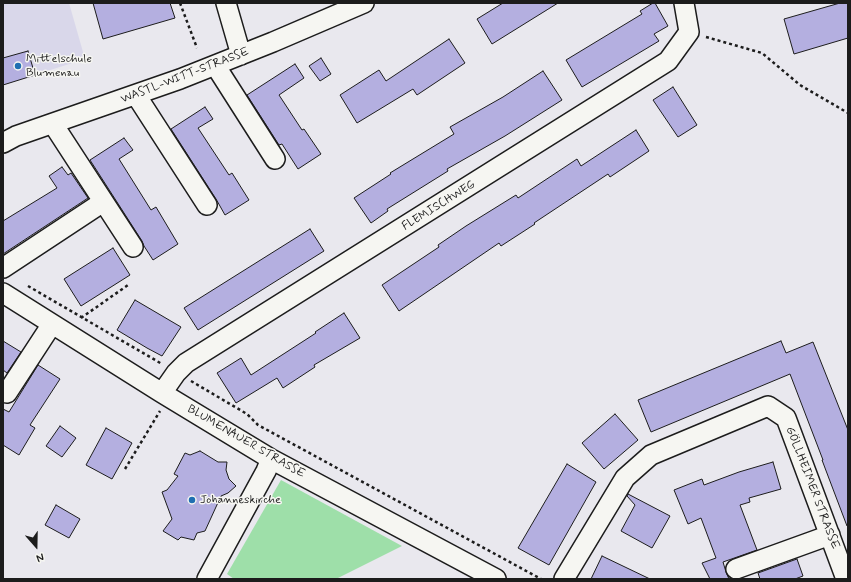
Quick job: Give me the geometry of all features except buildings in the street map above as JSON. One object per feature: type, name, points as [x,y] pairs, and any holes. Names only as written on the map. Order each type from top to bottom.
[{"type":"street","points":[[226,3],[241,54]]},
{"type":"street","name":"WASTL-WITT-STRASSE","points":[[3,143],[16,136],[136,95],[215,65],[364,3]]},
{"type":"street","points":[[684,3],[688,32]]},
{"type":"street","name":"FLEMISCHWEG","points":[[162,393],[176,373],[186,363],[293,295],[428,213],[668,61],[688,32]]},
{"type":"street","points":[[215,65],[275,159]]},
{"type":"street","points":[[136,95],[207,205]]},
{"type":"street","points":[[53,124],[133,247]]},
{"type":"street","points":[[3,268],[103,202]]},
{"type":"street","name":"BLUMENAUER STRASSE","points":[[3,293],[162,393],[272,459],[496,579]]},
{"type":"street","points":[[7,393],[52,324]]},
{"type":"street","name":"GÖLLHEIMER STRASSE","points":[[564,579],[625,478],[652,455],[768,406],[786,418],[846,579]]},
{"type":"street","points":[[207,579],[272,459]]},
{"type":"street","points":[[736,570],[830,535]]},
{"type":"path","points":[[180,3],[197,48]]},
{"type":"path","points":[[688,32],[762,53],[800,85],[848,113]]},
{"type":"path","points":[[23,283],[246,414],[258,425],[541,579]]},
{"type":"path","points":[[81,318],[128,285]]},
{"type":"path","points":[[126,469],[150,427]]},
{"type":"shaded area","points":[[3,3],[69,3],[85,59],[3,85]]},
{"type":"green space","points":[[281,480],[402,546],[336,579],[234,579],[227,574]]},
{"type":"place","name":"Mittelschule Blumenau","points":[[18,66]]},
{"type":"place","name":"Johanneskirche","points":[[192,500]]}]
